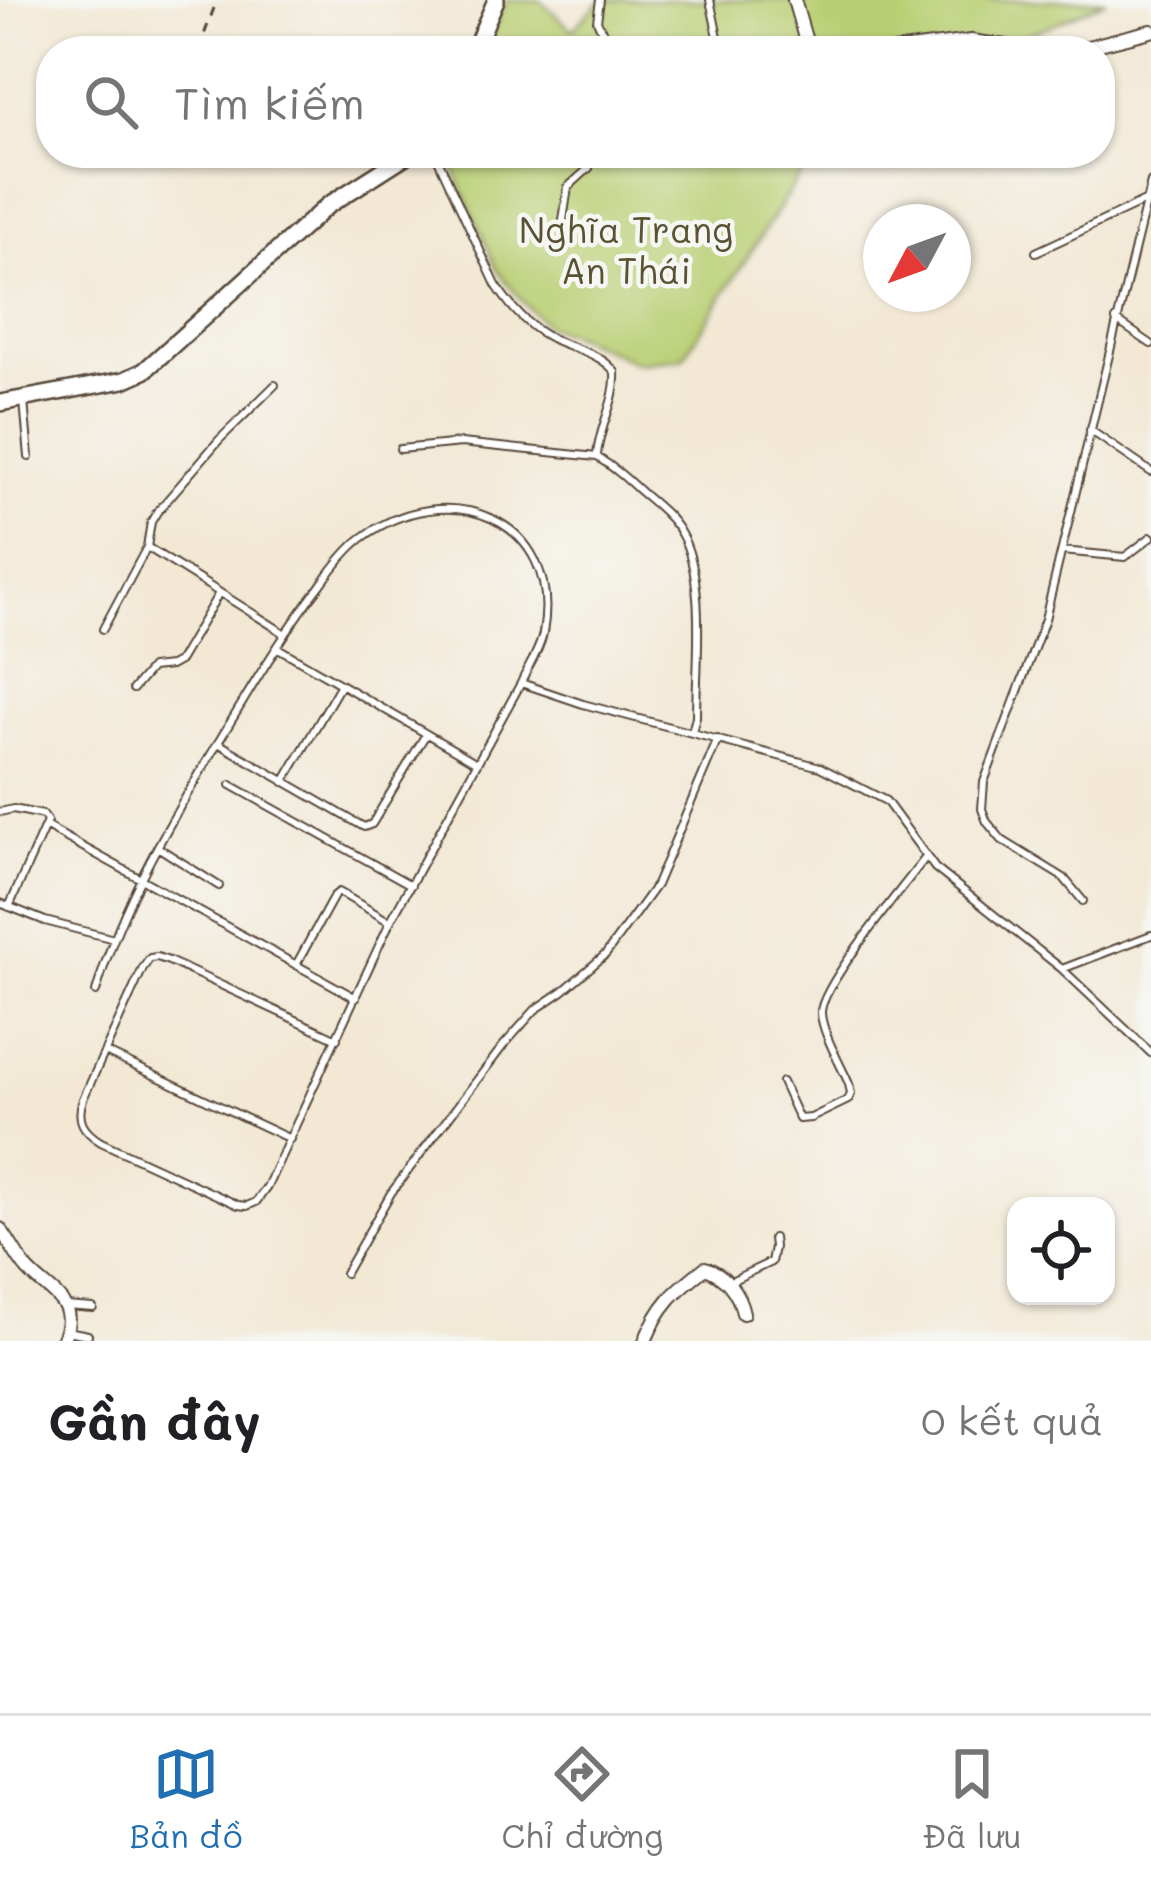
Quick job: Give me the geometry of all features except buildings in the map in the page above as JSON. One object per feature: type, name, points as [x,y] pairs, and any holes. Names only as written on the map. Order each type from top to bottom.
[{"type":"street","points":[[480,36],[496,0]]},
{"type":"street","points":[[794,0],[804,36]]},
{"type":"street","points":[[1115,40],[1151,31]]},
{"type":"street","points":[[0,404],[124,380],[144,371],[327,206],[387,168]]},
{"type":"street","points":[[0,1228],[26,1268],[66,1306],[64,1336]]},
{"type":"street","points":[[645,1341],[672,1293],[705,1268],[728,1283],[743,1313]]},
{"type":"lane","points":[[599,0],[597,21],[605,36]]},
{"type":"lane","points":[[710,0],[718,36]]},
{"type":"lane","points":[[442,168],[496,285],[510,305],[548,337],[600,358],[615,372],[597,457]]},
{"type":"lane","points":[[562,226],[568,187],[589,168]]},
{"type":"lane","points":[[1083,902],[1064,878],[1002,840],[987,822],[982,809],[984,782],[1046,619],[1151,182]]},
{"type":"lane","points":[[1036,252],[1149,202]]},
{"type":"lane","points":[[1116,320],[1151,344]]},
{"type":"lane","points":[[103,628],[147,547],[157,512],[275,385]]},
{"type":"lane","points":[[24,399],[29,457]]},
{"type":"lane","points":[[1090,430],[1151,472]]},
{"type":"lane","points":[[400,448],[460,443],[597,457],[665,513],[692,557],[697,592],[692,732]]},
{"type":"lane","points":[[96,992],[141,880],[284,633],[331,571],[358,540],[403,514],[446,508],[468,511],[496,520],[527,544],[542,585],[543,636],[390,922],[356,998],[337,1039],[290,1139],[264,1195],[248,1206],[238,1205],[101,1142],[86,1131],[79,1113],[143,968],[154,957],[337,1039]]},
{"type":"lane","points":[[1062,551],[1125,557],[1151,537]]},
{"type":"lane","points":[[147,547],[284,633]]},
{"type":"lane","points":[[133,689],[151,668],[178,661],[219,593]]},
{"type":"lane","points":[[276,647],[477,764]]},
{"type":"lane","points":[[520,682],[583,704],[820,767],[886,801],[935,868],[1062,969],[1151,1053]]},
{"type":"lane","points":[[284,782],[340,684]]},
{"type":"lane","points":[[218,743],[364,827],[370,826],[426,734]]},
{"type":"lane","points":[[345,1273],[392,1192],[503,1046],[536,1010],[606,954],[656,885],[718,739]]},
{"type":"lane","points":[[231,784],[411,886]]},
{"type":"lane","points":[[0,812],[27,810],[47,820],[4,904],[45,921],[114,939]]},
{"type":"lane","points":[[45,826],[356,998]]},
{"type":"lane","points":[[159,848],[220,886]]},
{"type":"lane","points":[[782,1082],[800,1119],[848,1100],[849,1084],[820,1008],[833,982],[926,857]]},
{"type":"lane","points":[[296,965],[339,892],[390,922]]},
{"type":"lane","points":[[1062,969],[1151,937]]},
{"type":"lane","points":[[105,1052],[290,1139]]},
{"type":"lane","points":[[728,1283],[771,1262],[773,1238]]},
{"type":"lane","points":[[66,1306],[93,1308]]},
{"type":"lane","points":[[64,1336],[88,1335]]},
{"type":"path","points":[[204,36],[217,0]]},
{"type":"green space","points":[[506,0],[540,0],[572,30],[602,0],[1107,0],[1022,36],[490,36]]},
{"type":"green space","name":"Nghĩa Trang An Thái","points":[[453,168],[804,168],[683,358],[637,363],[547,327],[496,268]]}]
